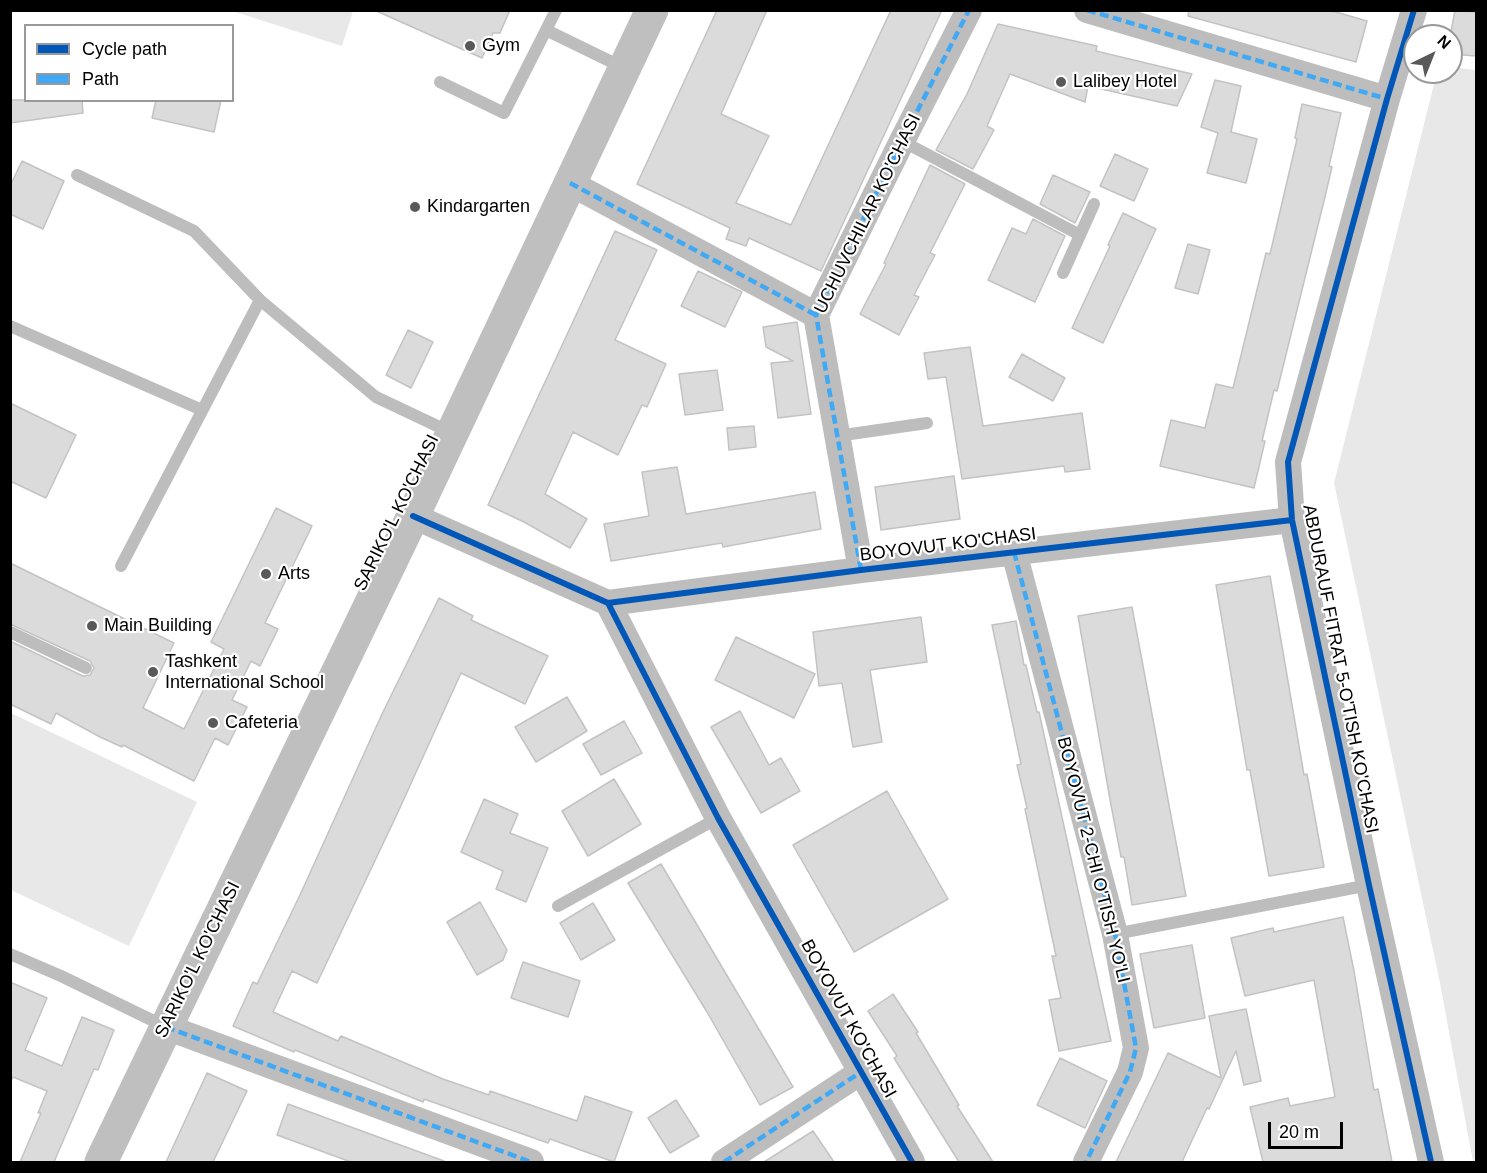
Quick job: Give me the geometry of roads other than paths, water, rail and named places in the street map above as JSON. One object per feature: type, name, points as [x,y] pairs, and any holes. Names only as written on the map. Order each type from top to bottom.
[{"type":"main road","name":"SARIKO'L KO'CHASI","points":[[101,1162],[413,516],[652,10]]},
{"type":"street","name":"UCHUVCHILAR KO'CHASI","points":[[861,570],[816,315],[969,10]]},
{"type":"street","points":[[1088,10],[1387,99]]},
{"type":"street","name":"ABDURAUF FITRAT 5-O'TISH KO'CHASI","points":[[1414,10],[1387,99],[1288,462],[1292,520],[1369,885],[1431,1162]]},
{"type":"street","points":[[570,183],[816,315]]},
{"type":"street","points":[[413,516],[608,603]]},
{"type":"street","name":"BOYOVUT KO'CHASI","points":[[912,1162],[718,818],[608,603],[861,570],[1292,520]]},
{"type":"street","name":"BOYOVUT 2-CHI O'TISH YO'LI","points":[[1014,552],[1114,934],[1136,1048],[1130,1072],[1086,1162]]},
{"type":"street","points":[[166,1027],[531,1162]]},
{"type":"street","points":[[724,1162],[861,1072]]},
{"type":"lane","points":[[440,82],[504,112],[556,10]]},
{"type":"lane","points":[[546,30],[625,69]]},
{"type":"lane","points":[[902,141],[1080,235]]},
{"type":"lane","points":[[77,175],[194,231],[260,300],[375,397],[452,433]]},
{"type":"lane","points":[[1063,273],[1094,204]]},
{"type":"lane","points":[[121,566],[260,300]]},
{"type":"lane","points":[[10,326],[202,410]]},
{"type":"lane","points":[[837,436],[927,423]]},
{"type":"lane","points":[[10,632],[86,668]]},
{"type":"lane","points":[[558,906],[718,818]]},
{"type":"lane","points":[[1114,934],[1369,885]]},
{"type":"lane","points":[[10,954],[166,1027]]},
{"type":"place","name":"Gym","points":[[470,46]]},
{"type":"place","name":"Lalibey Hotel","points":[[1061,82]]},
{"type":"place","name":"Kindargarten","points":[[415,207]]},
{"type":"place","name":"Arts","points":[[266,574]]},
{"type":"place","name":"Main Building","points":[[92,626]]},
{"type":"place","name":"Tashkent International School","points":[[153,672]]},
{"type":"place","name":"Cafeteria","points":[[213,723]]}]
